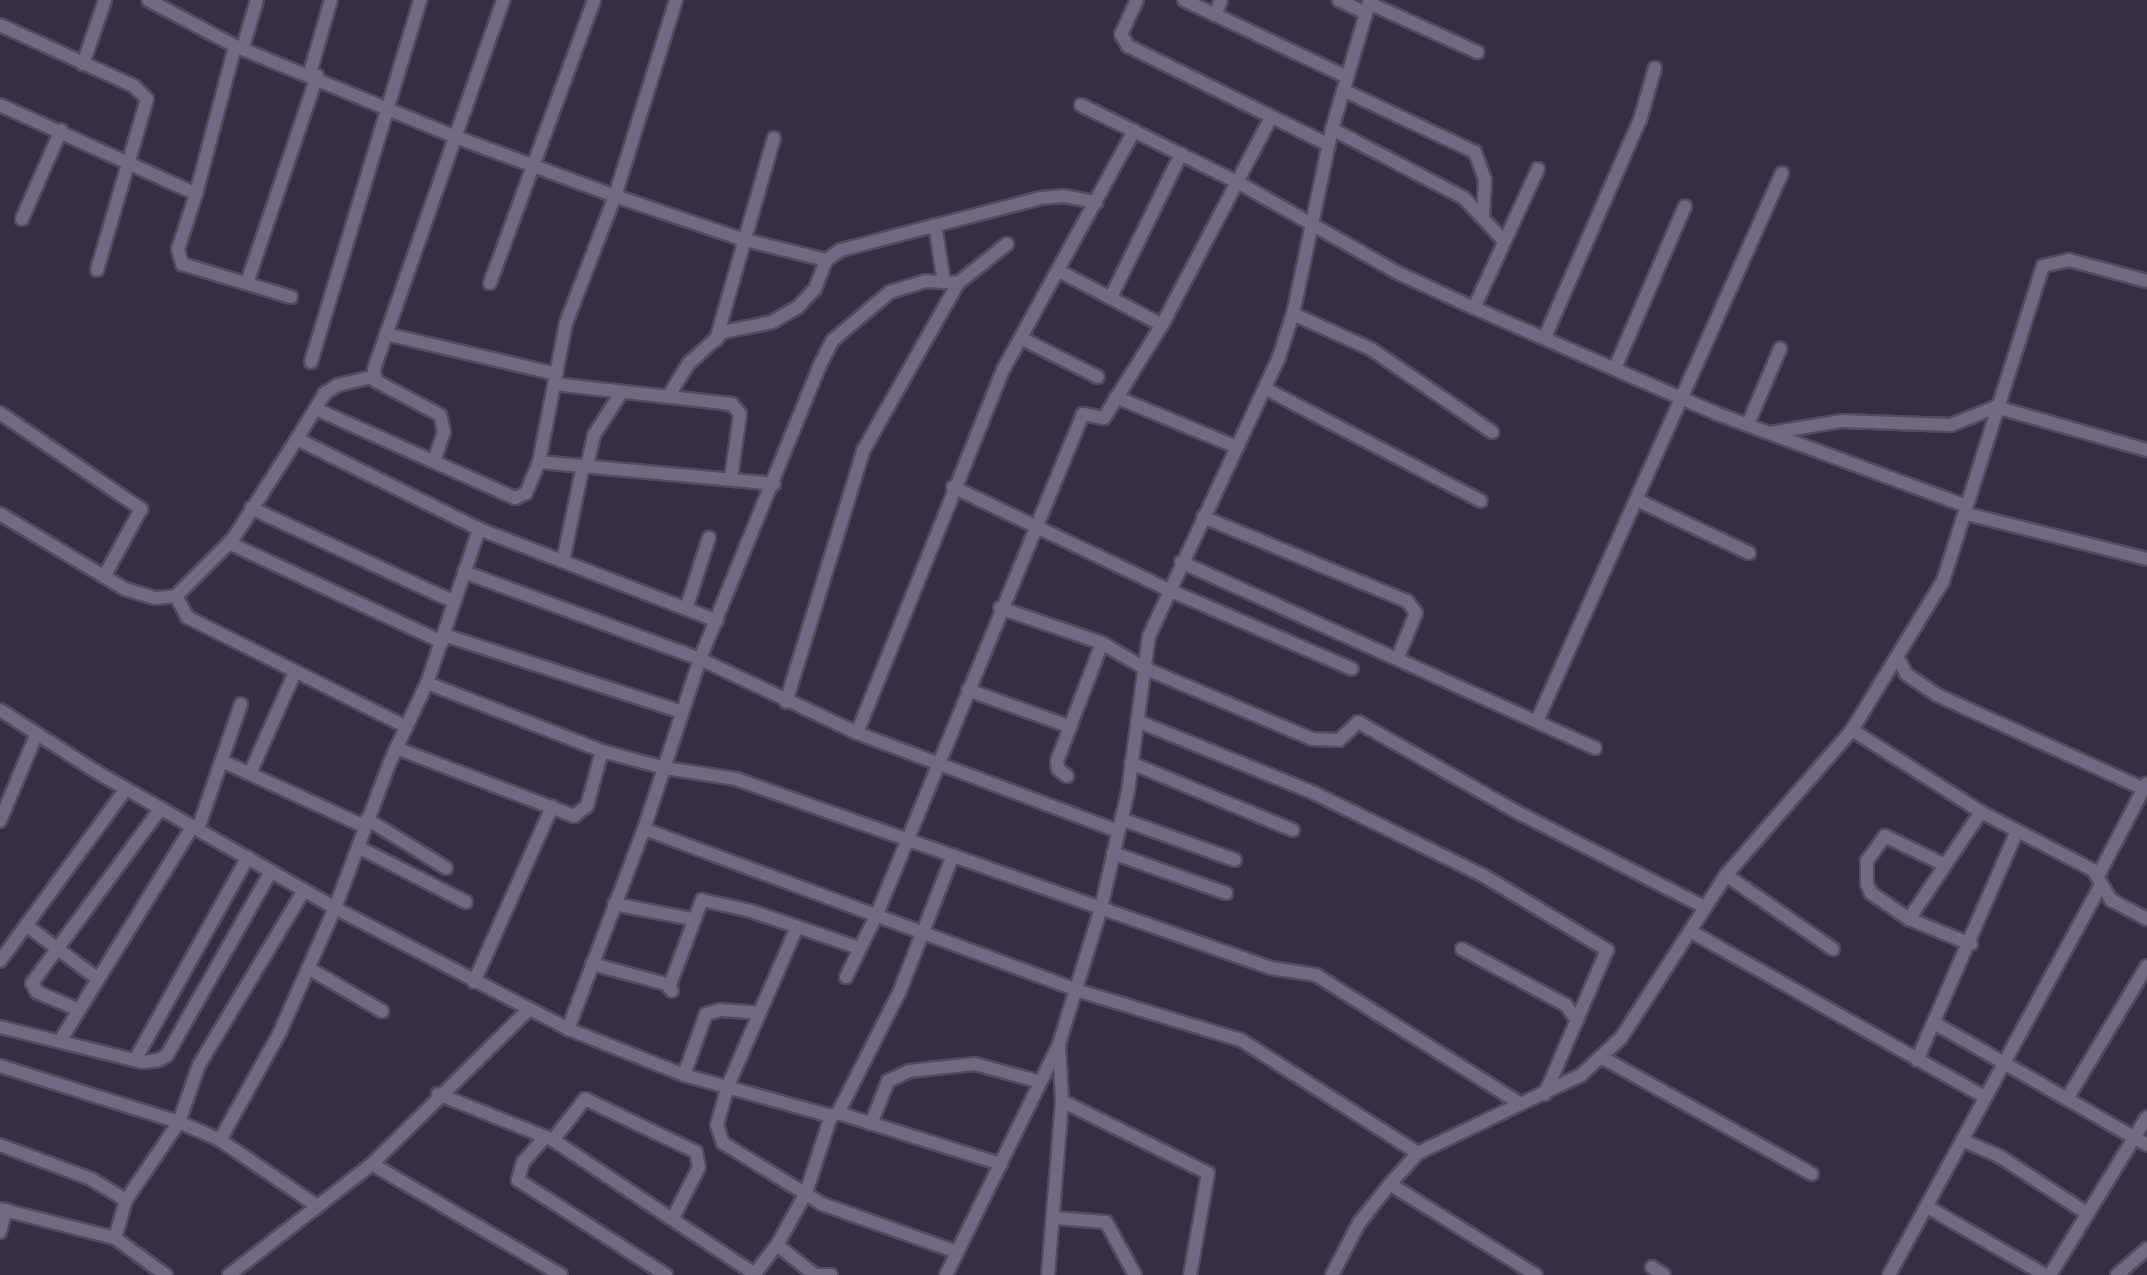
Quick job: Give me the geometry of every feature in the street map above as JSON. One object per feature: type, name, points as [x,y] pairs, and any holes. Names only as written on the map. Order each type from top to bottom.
[{"type":"street","points":[[83,64],[106,0]]},
{"type":"street","points":[[148,0],[171,5],[239,46],[453,136],[741,239],[826,260]]},
{"type":"street","points":[[257,0],[239,46],[179,258],[182,264],[291,297]]},
{"type":"street","points":[[247,283],[313,76],[331,0]]},
{"type":"street","points":[[311,362],[384,107],[419,0]]},
{"type":"street","points":[[374,377],[453,136],[503,0]]},
{"type":"street","points":[[490,283],[531,164],[594,0]]},
{"type":"street","points":[[316,408],[515,498],[526,493],[539,463],[566,323],[615,196],[676,0]]},
{"type":"street","points":[[1137,0],[1121,34],[1128,46],[1329,145]]},
{"type":"street","points":[[1184,0],[1475,152],[1483,166],[1483,216]]},
{"type":"street","points":[[1215,15],[1221,0]]},
{"type":"street","points":[[1339,0],[1368,5],[1477,52]]},
{"type":"street","points":[[946,1275],[1059,1044],[1101,908],[1120,825],[1149,636],[1181,562],[1266,389],[1293,314],[1332,129],[1368,5]]},
{"type":"street","points":[[0,25],[140,90],[147,99],[97,270]]},
{"type":"street","points":[[1545,337],[1640,120],[1655,68]]},
{"type":"street","points":[[0,105],[61,130],[196,194]]},
{"type":"street","points":[[1081,105],[1239,183],[1396,272],[1683,400],[1966,510],[2147,559]]},
{"type":"street","points":[[846,977],[877,914],[1000,608],[1083,414],[1104,418],[1162,325],[1239,183],[1271,117]]},
{"type":"street","points":[[1332,129],[1440,184],[1483,216],[1504,242]]},
{"type":"street","points":[[22,219],[61,130]]},
{"type":"street","points":[[858,733],[953,487],[1021,338],[1134,131]]},
{"type":"street","points":[[716,340],[741,239],[774,138]]},
{"type":"street","points":[[1112,295],[1181,154]]},
{"type":"street","points":[[1474,308],[1538,169]]},
{"type":"street","points":[[1537,721],[1683,400],[1782,173]]},
{"type":"street","points":[[668,395],[688,364],[729,329],[772,322],[798,307],[815,289],[826,260],[841,250],[1041,198],[1096,202]]},
{"type":"street","points":[[1615,368],[1685,206]]},
{"type":"street","points":[[935,225],[951,282]]},
{"type":"street","points":[[786,702],[863,451],[951,282],[1007,244]]},
{"type":"street","points":[[1332,1275],[1359,1223],[1418,1153],[1518,1102],[1545,1094],[1581,1075],[1621,1038],[1726,875],[1852,730],[1943,581],[1996,407],[2043,266],[2069,260],[2147,281]]},
{"type":"street","points":[[1059,271],[1112,295],[1162,325]]},
{"type":"street","points":[[568,1029],[644,828],[665,768],[680,711],[700,659],[833,340],[890,292],[925,281],[951,282]]},
{"type":"street","points":[[1293,314],[1371,349],[1492,432]]},
{"type":"street","points":[[386,334],[555,379],[621,393],[668,395],[732,404],[739,409],[731,478]]},
{"type":"street","points":[[1021,338],[1098,377]]},
{"type":"street","points":[[1748,424],[1780,348]]},
{"type":"street","points":[[0,514],[104,577],[155,598],[176,596],[229,543],[332,387],[374,377],[440,415],[444,432],[434,461]]},
{"type":"street","points":[[1266,389],[1481,500]]},
{"type":"street","points":[[563,561],[594,435],[621,393]]},
{"type":"street","points":[[1116,397],[1237,447]]},
{"type":"street","points":[[1767,433],[1842,421],[1951,425],[1996,407],[2147,450]]},
{"type":"street","points":[[0,413],[141,509],[104,577]]},
{"type":"street","points":[[297,439],[479,529],[717,621]]},
{"type":"street","points":[[539,463],[731,478],[774,484]]},
{"type":"street","points":[[953,487],[1170,590],[1352,669]]},
{"type":"street","points":[[1637,500],[1749,553]]},
{"type":"street","points":[[251,508],[454,602]]},
{"type":"street","points":[[1203,517],[1407,601],[1416,613],[1398,657]]},
{"type":"street","points":[[220,1140],[280,1032],[335,908],[405,726],[428,683],[479,529]]},
{"type":"street","points":[[686,609],[709,538]]},
{"type":"street","points":[[229,543],[443,639],[680,711]]},
{"type":"street","points":[[1181,562],[1398,657],[1595,748]]},
{"type":"street","points":[[464,572],[700,659],[786,702],[938,764],[1235,860]]},
{"type":"street","points":[[176,596],[187,617],[405,726]]},
{"type":"street","points":[[1000,608],[1102,643],[1144,668],[1312,739],[1339,740],[1349,726],[1358,722],[1517,812],[1704,907]]},
{"type":"street","points":[[1067,776],[1057,765],[1102,643]]},
{"type":"street","points":[[1889,1275],[1929,1208],[2002,1062],[2099,882],[2145,786],[1937,695],[1906,674],[1898,658]]},
{"type":"street","points":[[251,771],[295,672]]},
{"type":"street","points":[[428,683],[601,751],[665,768],[736,779],[1271,968],[1317,975],[1518,1102]]},
{"type":"street","points":[[968,690],[1071,727]]},
{"type":"street","points":[[60,1041],[195,828],[241,704]]},
{"type":"street","points":[[0,710],[127,789],[335,908],[568,1029],[684,1075],[871,1124],[1001,1164]]},
{"type":"street","points":[[1137,721],[1314,793],[1472,870],[1607,950],[1545,1094]]},
{"type":"street","points":[[1852,730],[2099,882],[2111,900],[2147,919]]},
{"type":"street","points":[[0,821],[37,733]]},
{"type":"street","points":[[396,748],[574,816],[582,813],[601,751]]},
{"type":"street","points":[[222,761],[251,771],[366,822],[446,868]]},
{"type":"street","points":[[1131,763],[1293,830]]},
{"type":"street","points":[[0,961],[127,789]]},
{"type":"street","points":[[474,982],[552,807]]},
{"type":"street","points":[[79,1010],[32,987],[161,808]]},
{"type":"street","points":[[1909,919],[1982,812]]},
{"type":"street","points":[[644,828],[1076,989],[1241,1040],[1418,1153]]},
{"type":"street","points":[[1917,1060],[1972,944],[2017,831]]},
{"type":"street","points":[[1945,865],[1890,836],[1880,838],[1873,846],[1867,861],[1867,884],[1871,893],[1909,919],[1972,944]]},
{"type":"street","points":[[359,847],[466,902]]},
{"type":"street","points":[[1113,853],[1226,893]]},
{"type":"street","points":[[438,1094],[549,1138],[673,1218],[754,1275],[777,1245],[806,1193],[835,1115],[925,932],[953,855]]},
{"type":"street","points":[[135,1060],[248,858]]},
{"type":"street","points":[[0,1027],[135,1060],[167,1055],[271,871]]},
{"type":"street","points":[[1726,875],[1833,948]]},
{"type":"street","points":[[116,1238],[126,1200],[179,1122],[200,1065],[304,890]]},
{"type":"street","points":[[592,964],[671,989],[698,903],[706,899],[859,948]]},
{"type":"street","points":[[614,904],[692,919]]},
{"type":"street","points":[[26,926],[98,979]]},
{"type":"street","points":[[797,927],[729,1086],[717,1125],[723,1143],[822,1204],[957,1252]]},
{"type":"street","points":[[1690,931],[1985,1097]]},
{"type":"street","points":[[1462,949],[1566,1005],[1577,1021]]},
{"type":"street","points":[[2067,1099],[2147,966]]},
{"type":"street","points":[[308,968],[382,1011]]},
{"type":"street","points":[[229,1275],[372,1164],[438,1094],[529,1009]]},
{"type":"street","points":[[684,1075],[706,1014],[720,1010],[759,1013]]},
{"type":"street","points":[[1936,1024],[2147,1145]]},
{"type":"street","points":[[1048,1275],[1055,1218],[1062,1101],[1059,1044]]},
{"type":"street","points":[[1601,1057],[1812,1174]]},
{"type":"street","points":[[871,1124],[888,1081],[909,1071],[975,1064],[1041,1082]]},
{"type":"street","points":[[0,1066],[179,1122],[220,1140],[317,1206]]},
{"type":"street","points":[[666,1275],[518,1180],[523,1162],[585,1100],[696,1152],[699,1167],[673,1218]]},
{"type":"street","points":[[1062,1101],[1208,1173],[1190,1275]]},
{"type":"street","points":[[2050,1275],[2147,1117]]},
{"type":"street","points":[[1962,1140],[1999,1156],[2088,1214]]},
{"type":"street","points":[[0,1146],[91,1179],[126,1200]]},
{"type":"street","points":[[372,1164],[561,1275]]},
{"type":"street","points":[[1390,1184],[1536,1275]]},
{"type":"street","points":[[1929,1208],[2045,1275]]},
{"type":"street","points":[[0,1232],[3,1210],[116,1238],[166,1275]]},
{"type":"street","points":[[1055,1218],[1105,1222],[1135,1275]]},
{"type":"street","points":[[777,1245],[815,1275],[831,1275]]},
{"type":"street","points":[[2117,1275],[2147,1249]]},
{"type":"street","points":[[1652,1267],[1664,1275]]}]
